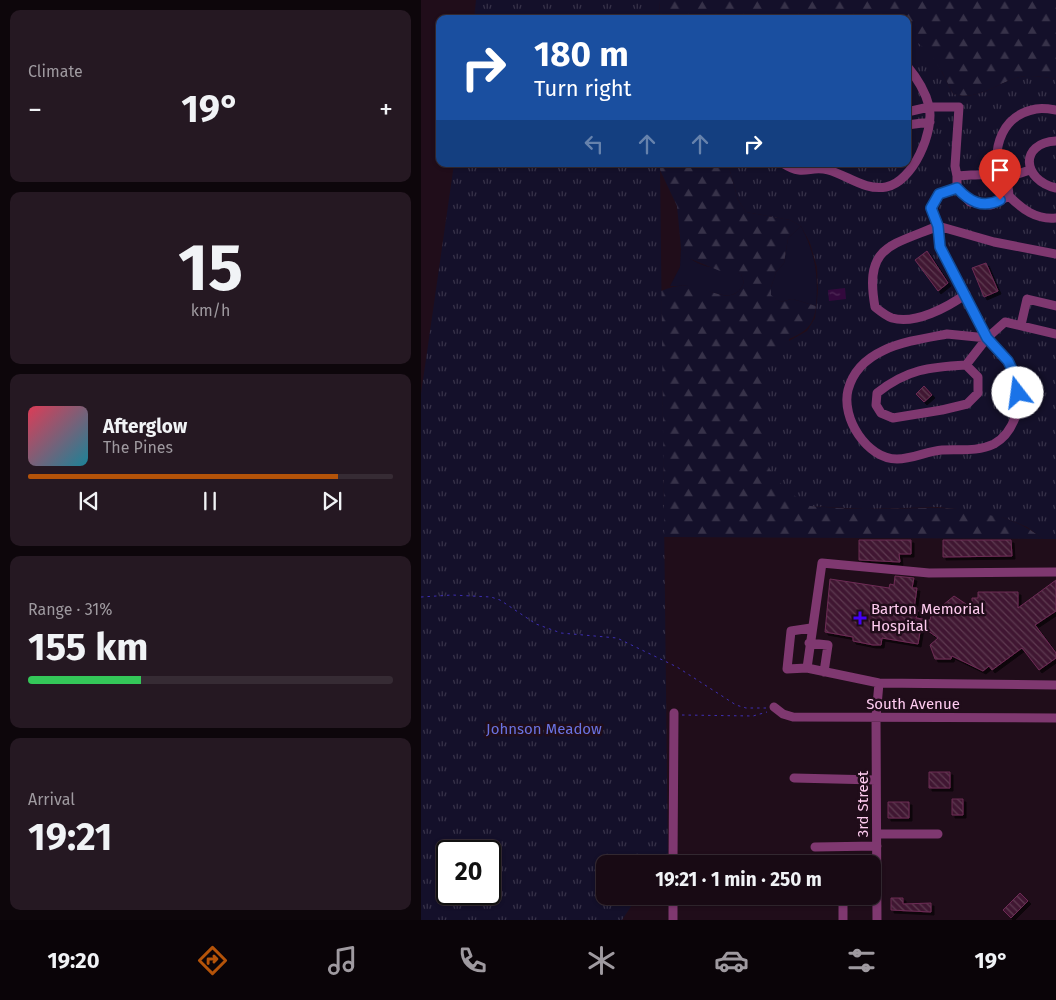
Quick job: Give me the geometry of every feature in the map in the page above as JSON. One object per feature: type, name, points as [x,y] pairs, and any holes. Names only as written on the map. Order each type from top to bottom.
[{"type":"street","points":[[826,169],[871,189],[887,187],[902,181],[915,166],[930,122],[929,107],[921,84],[911,71]]},
{"type":"street","points":[[911,111],[929,107],[959,106],[955,166],[957,188],[970,202],[991,204],[1009,196]]},
{"type":"street","points":[[1056,110],[1036,109],[1015,118],[1003,130],[997,146],[1001,177],[1008,184],[1009,196],[1024,211],[1047,219],[1056,218]]},
{"type":"street","points":[[911,124],[930,122]]},
{"type":"street","points":[[1056,140],[1043,141],[1033,150],[1029,160],[1030,170],[1039,183],[1056,188]]},
{"type":"street","points":[[791,167],[802,172],[830,167]]},
{"type":"street","points":[[957,176],[1001,177],[1030,170]]},
{"type":"street","points":[[957,188],[939,194],[931,208],[938,226],[940,247],[966,294],[987,338],[1008,361],[1018,382],[1018,404],[1012,428],[994,444],[970,451],[940,450],[896,459],[872,450],[858,433],[849,414],[847,392],[853,374],[871,355],[908,341],[947,334],[987,338]]},
{"type":"street","points":[[966,294],[953,303],[920,317],[892,318],[875,308],[871,287],[875,262],[891,244],[938,226],[995,242],[1055,255]]},
{"type":"street","points":[[1021,325],[1027,299],[1056,306]]},
{"type":"street","points":[[966,365],[978,377],[978,393],[967,404],[893,418],[881,413],[876,405],[877,393],[891,382],[927,368],[966,365],[987,338],[1005,322],[1056,334]]},
{"type":"street","points":[[807,668],[811,628],[822,563],[929,573],[1056,572]]},
{"type":"street","points":[[811,628],[791,630],[787,669],[807,668],[879,683],[1056,685]]},
{"type":"street","points":[[809,642],[829,645],[825,672]]},
{"type":"street","name":"3rd Street","points":[[877,855],[876,717],[879,683]]},
{"type":"street","name":"South Avenue","points":[[774,707],[783,714],[793,717],[1056,718]]},
{"type":"street","points":[[673,855],[674,713]]},
{"type":"street","points":[[794,778],[877,780]]},
{"type":"street","points":[[877,834],[938,834]]},
{"type":"street","points":[[815,846],[877,846]]},
{"type":"street","points":[[673,905],[673,920]]},
{"type":"street","points":[[843,905],[843,920]]},
{"type":"street","name":"3rd Street","points":[[876,905],[877,920]]},
{"type":"path","points":[[421,597],[452,595],[491,597],[500,600],[536,624],[561,634],[617,638],[630,642],[677,666],[736,705],[755,709],[774,707]]},
{"type":"path","points":[[674,713],[684,716],[707,714],[753,716],[765,714],[774,707]]},
{"type":"green space","points":[[476,0],[659,0],[660,15],[474,15]]},
{"type":"green space","points":[[659,0],[1056,0],[1056,79],[1026,76],[1008,81],[978,94],[962,96],[953,94],[942,72],[911,40],[911,15],[660,15]]},
{"type":"green space","points":[[911,40],[923,47],[935,61],[953,94],[962,96],[978,94],[1016,78],[1026,76],[1056,79],[1056,539],[1043,539],[1027,527],[1005,518],[957,509],[938,507],[865,509],[810,506],[786,490],[766,464],[764,436],[767,363],[773,350],[807,331],[815,318],[818,291],[817,267],[810,243],[801,226],[790,220],[746,212],[738,200],[729,167],[911,167]]},
{"type":"green space","name":"Johnson Meadow","points":[[454,167],[660,167],[668,855],[596,855],[596,905],[632,905],[622,920],[421,920],[421,394]]},
{"type":"green space","points":[[660,167],[729,167],[738,200],[746,212],[790,220],[801,226],[788,238],[784,263],[776,272],[771,287],[771,295],[780,302],[792,299],[816,306],[815,313],[808,327],[800,334],[789,339],[811,506],[858,509],[934,508],[980,512],[1002,517],[1023,526],[1043,539],[664,537],[661,291],[673,287],[693,286],[721,295],[728,295],[735,294],[740,290],[744,282],[741,274],[720,271],[686,257],[681,248],[677,206]]},
{"type":"green space","points":[[801,226],[810,246],[815,265],[817,285],[816,306],[792,299],[780,302],[771,296],[771,287],[776,272],[784,263],[788,238]]},
{"type":"green space","points":[[681,248],[686,255],[700,264],[741,274],[744,282],[740,289],[735,293],[723,295],[691,286],[670,286],[680,267]]},
{"type":"water","points":[[845,288],[846,299],[829,301],[828,290]]},
{"type":"building","points":[[927,251],[948,283],[938,291],[915,260]]},
{"type":"building","points":[[986,263],[998,291],[984,297],[972,268]]},
{"type":"building","points":[[924,386],[932,395],[924,402],[916,394]]},
{"type":"building","points":[[859,540],[911,540],[911,554],[899,554],[900,562],[859,560]]},
{"type":"building","points":[[943,540],[1011,540],[1012,556],[943,557]]},
{"type":"building","points":[[895,576],[914,578],[912,588],[917,588],[914,609],[918,610],[916,618],[930,620],[931,616],[945,615],[943,605],[954,596],[972,608],[972,598],[978,598],[978,592],[1018,592],[1018,608],[1056,580],[1056,611],[1035,625],[1056,653],[1056,658],[1039,670],[1022,648],[992,670],[989,666],[983,671],[952,656],[951,659],[935,659],[930,645],[938,638],[924,628],[922,620],[918,644],[882,638],[881,645],[873,645],[853,641],[853,637],[825,632],[830,579],[889,588],[890,584],[894,585]]},
{"type":"building","points":[[929,772],[950,772],[950,788],[929,788]]},
{"type":"building","points":[[952,799],[963,799],[963,815],[952,815]]},
{"type":"building","points":[[888,802],[909,802],[909,818],[888,818]]},
{"type":"building","points":[[1020,893],[1028,901],[1011,918],[1003,910]]},
{"type":"building","points":[[891,898],[903,898],[903,904],[931,903],[931,912],[891,910]]},
{"type":"place","name":"Barton Memorial Hospital","points":[[860,618]]},
{"type":"route","points":[[1000,200],[991,204],[970,202],[957,188],[939,194],[931,208],[938,226],[940,247],[966,294],[987,338],[1008,361],[1018,382],[1018,393]]}]
